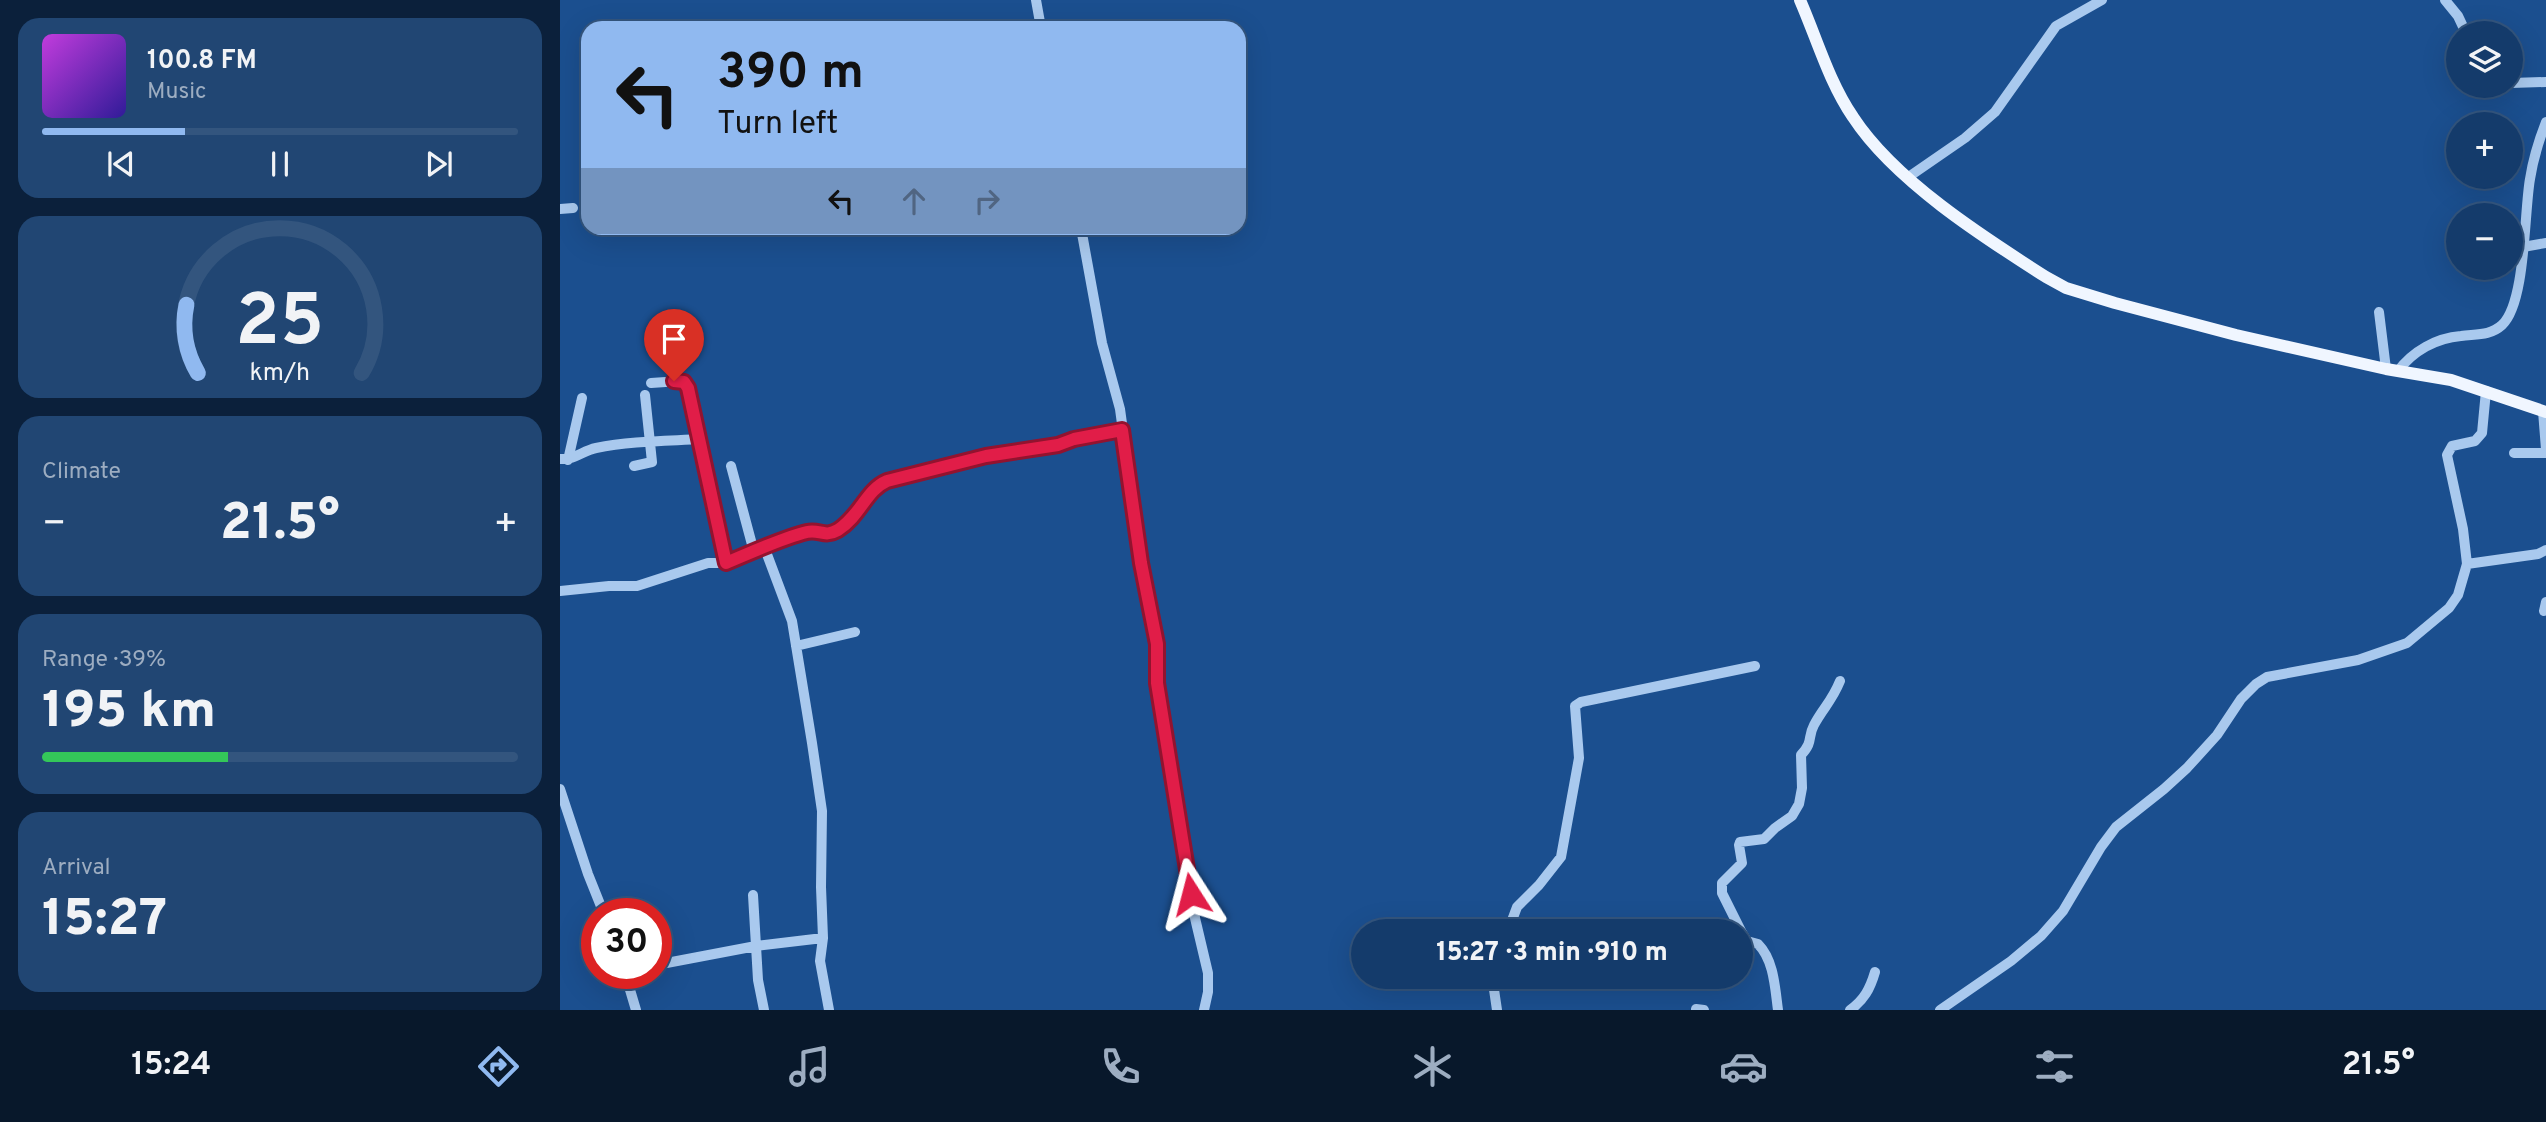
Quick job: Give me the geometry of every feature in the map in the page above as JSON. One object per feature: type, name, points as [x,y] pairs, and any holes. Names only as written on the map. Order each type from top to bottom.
[{"type":"main road","points":[[1800,0],[1832,78],[1852,116],[1875,146],[1907,178],[2023,263],[2066,288],[2236,335],[2392,370],[2451,380],[2544,412]]},
{"type":"street","points":[[1036,0],[1040,21]]},
{"type":"street","points":[[1907,178],[1965,138],[1995,112],[2056,26],[2102,0]]},
{"type":"street","points":[[2445,0],[2460,21]]},
{"type":"street","points":[[2523,83],[2546,82]]},
{"type":"street","points":[[2546,122],[2531,170],[2523,247],[2546,243]]},
{"type":"street","points":[[560,209],[573,208]]},
{"type":"street","points":[[1082,235],[1098,323],[1120,409],[1141,563],[1157,644],[1157,683],[1195,918],[1208,972],[1204,1010]]},
{"type":"street","points":[[2379,312],[2392,370],[2432,343],[2459,336],[2486,334],[2502,325],[2514,305],[2518,280]]},
{"type":"street","points":[[651,383],[680,381],[686,384],[701,439],[726,563]]},
{"type":"street","points":[[1940,1010],[2011,961],[2041,936],[2063,911],[2116,827],[2187,768],[2217,735],[2241,699],[2256,684],[2267,677],[2358,660],[2407,643],[2437,621],[2449,608],[2458,595],[2467,564],[2463,528],[2447,455],[2452,446],[2474,441],[2482,433],[2486,391]]},
{"type":"street","points":[[634,466],[652,462],[645,396]]},
{"type":"street","points":[[564,460],[582,398]]},
{"type":"street","points":[[2514,453],[2546,451],[2544,412]]},
{"type":"street","points":[[560,591],[638,586],[708,563],[726,563],[807,532],[825,535],[856,516],[876,487],[887,481],[986,456],[1058,445],[1074,439],[1122,430]]},
{"type":"street","points":[[564,460],[592,449],[701,439]]},
{"type":"street","points":[[731,466],[760,550],[785,600],[796,646],[822,811],[823,938],[820,961],[829,1010]]},
{"type":"street","points":[[2467,564],[2538,554],[2546,550]]},
{"type":"street","points":[[796,646],[855,632]]},
{"type":"street","points":[[1512,919],[1517,906],[1539,885],[1561,857],[1578,758],[1575,706],[1581,702],[1755,666]]},
{"type":"street","points":[[1735,919],[1722,893],[1722,883],[1742,863],[1740,842],[1764,839],[1774,828],[1788,821],[1796,811],[1802,788],[1801,755],[1810,745],[1812,727],[1829,705],[1840,681]]},
{"type":"street","points":[[560,789],[598,898]]},
{"type":"street","points":[[753,895],[758,980],[764,1010]]},
{"type":"street","points":[[672,962],[756,946],[823,938]]},
{"type":"street","points":[[1753,943],[1758,943],[1771,968],[1779,1010]]},
{"type":"street","points":[[1850,1010],[1860,1003],[1868,991],[1875,972]]},
{"type":"street","points":[[630,989],[636,1010]]},
{"type":"street","points":[[1494,989],[1497,1010]]},
{"type":"street","points":[[1696,1009],[1704,1010]]},
{"type":"route","points":[[674,381],[684,382],[688,388],[726,563],[807,532],[825,535],[835,531],[856,516],[872,491],[887,481],[986,456],[1058,445],[1074,439],[1122,430],[1141,563],[1157,644],[1157,683],[1191,894]]}]
